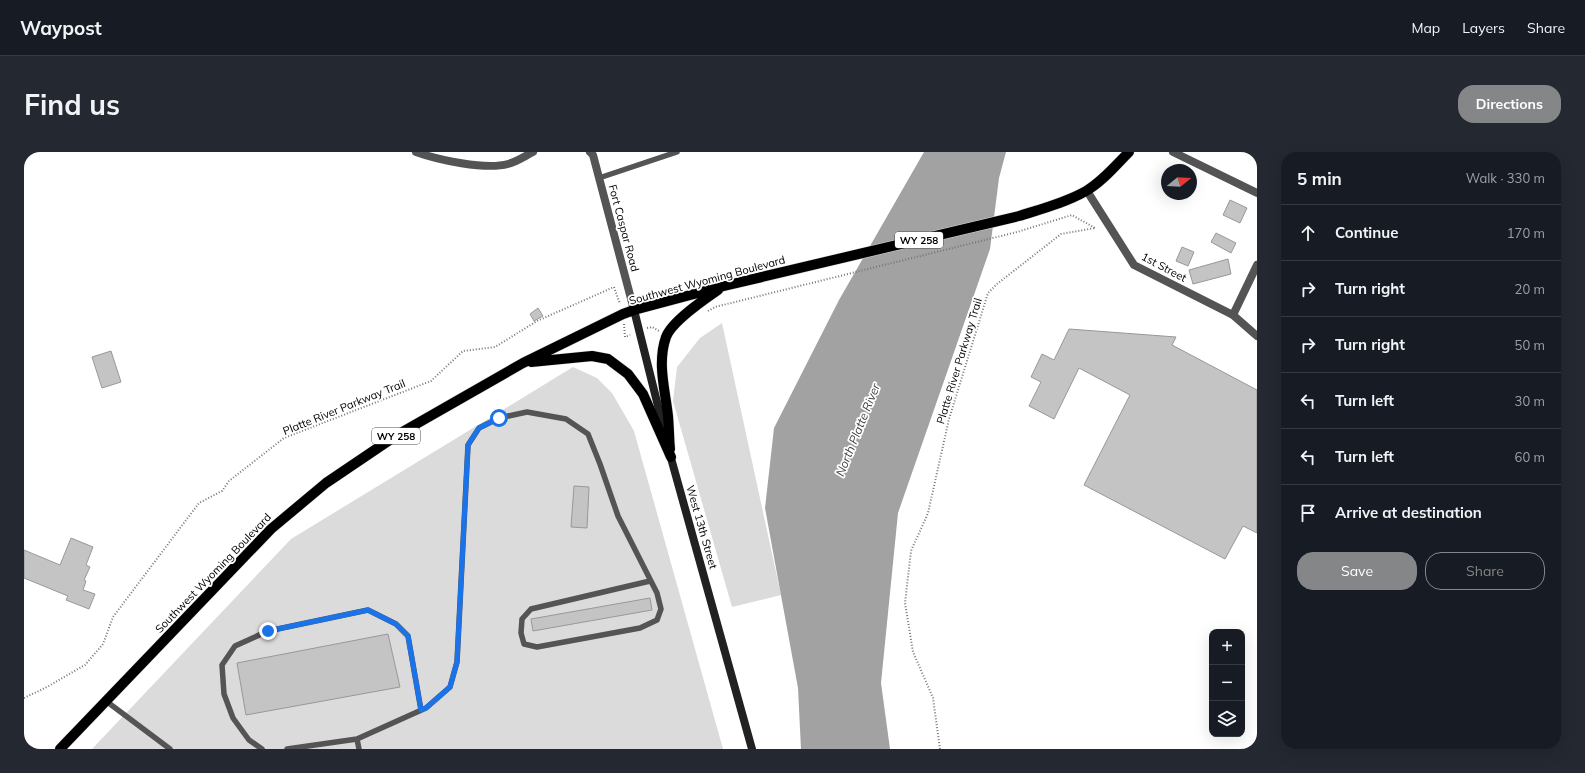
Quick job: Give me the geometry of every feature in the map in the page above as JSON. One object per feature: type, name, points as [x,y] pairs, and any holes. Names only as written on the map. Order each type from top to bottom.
[{"type":"main road","name":"Southwest Wyoming Boulevard","points":[[60,749],[271,529],[326,483],[397,435],[523,363],[634,310],[724,286],[1019,216],[1046,208],[1087,191],[1111,171],[1130,152]]},
{"type":"main road","points":[[671,457],[668,414],[662,380],[663,355],[666,336],[677,323],[697,305],[724,286]]},
{"type":"main road","name":"West 13th Street","points":[[634,310],[671,457],[752,749]]},
{"type":"main road","points":[[523,363],[592,356],[608,359],[628,374],[643,394],[671,457]]},
{"type":"street","points":[[416,152],[472,165],[488,166],[509,164],[533,152]]},
{"type":"street","name":"Fort Caspar Road","points":[[590,152],[593,155],[634,310]]},
{"type":"street","points":[[1173,152],[1257,193]]},
{"type":"street","name":"1st Street","points":[[1087,191],[1134,265],[1233,315],[1257,336]]},
{"type":"street","points":[[1233,315],[1257,265]]},
{"type":"lane","points":[[599,178],[677,152]]},
{"type":"lane","points":[[287,749],[357,739],[426,708],[450,687],[457,662],[468,445],[479,428],[499,418],[527,412],[566,419],[588,434],[618,516],[657,593],[661,609],[657,620],[640,628],[537,647],[524,644],[521,633],[522,619],[531,610],[650,581]]},
{"type":"lane","points":[[262,749],[249,740],[233,718],[224,694],[222,665],[235,646],[268,631],[368,610],[375,613],[396,624],[408,636],[421,710]]},
{"type":"lane","points":[[106,701],[170,749]]},
{"type":"lane","points":[[357,739],[359,749]]},
{"type":"path","name":"Platte River Parkway Trail","points":[[813,283],[1017,232],[1072,215],[1095,228],[1061,234],[997,284],[988,293],[952,412],[928,513],[911,551],[905,603],[913,652],[933,698],[940,749]]},
{"type":"path","name":"Platte River Parkway Trail","points":[[24,698],[47,688],[85,665],[103,644],[113,617],[199,503],[222,491],[229,481],[284,438],[431,381],[463,351],[495,347],[537,321],[614,287]]},
{"type":"shaded area","points":[[722,323],[781,595],[732,607],[673,401],[677,367],[700,338]]},
{"type":"shaded area","points":[[573,367],[597,378],[612,393],[634,431],[723,749],[92,749],[291,539]]},
{"type":"water","name":"North Platte River","points":[[924,152],[1006,152],[999,178],[990,249],[898,513],[881,683],[890,749],[801,749],[798,688],[765,508],[774,428],[839,300]]},
{"type":"building","points":[[1230,200],[1247,208],[1240,223],[1223,215]]},
{"type":"building","points":[[1216,233],[1236,243],[1231,253],[1211,242]]},
{"type":"building","points":[[1182,247],[1194,252],[1188,266],[1176,261]]},
{"type":"building","points":[[1228,259],[1231,274],[1193,284],[1189,270]]},
{"type":"building","points":[[538,308],[543,316],[534,321],[530,314]]},
{"type":"building","points":[[1069,329],[1176,337],[1172,345],[1257,390],[1257,533],[1243,526],[1225,559],[1084,485],[1130,395],[1079,368],[1054,419],[1029,406],[1041,382],[1031,377],[1042,354],[1054,360]]},
{"type":"building","points":[[111,351],[121,382],[102,388],[92,357]]},
{"type":"building","points":[[574,486],[589,487],[587,528],[571,527]]},
{"type":"building","points":[[71,538],[93,547],[86,565],[90,567],[84,580],[86,581],[83,590],[95,594],[89,609],[66,600],[68,596],[24,578],[24,550],[60,565]]},
{"type":"building","points":[[650,598],[652,610],[533,631],[531,619]]},
{"type":"building","points":[[388,634],[400,687],[246,715],[237,663]]},
{"type":"route","points":[[268,631],[368,610],[396,624],[408,636],[421,710],[426,708],[450,687],[457,662],[468,445],[479,428],[499,418]]}]
